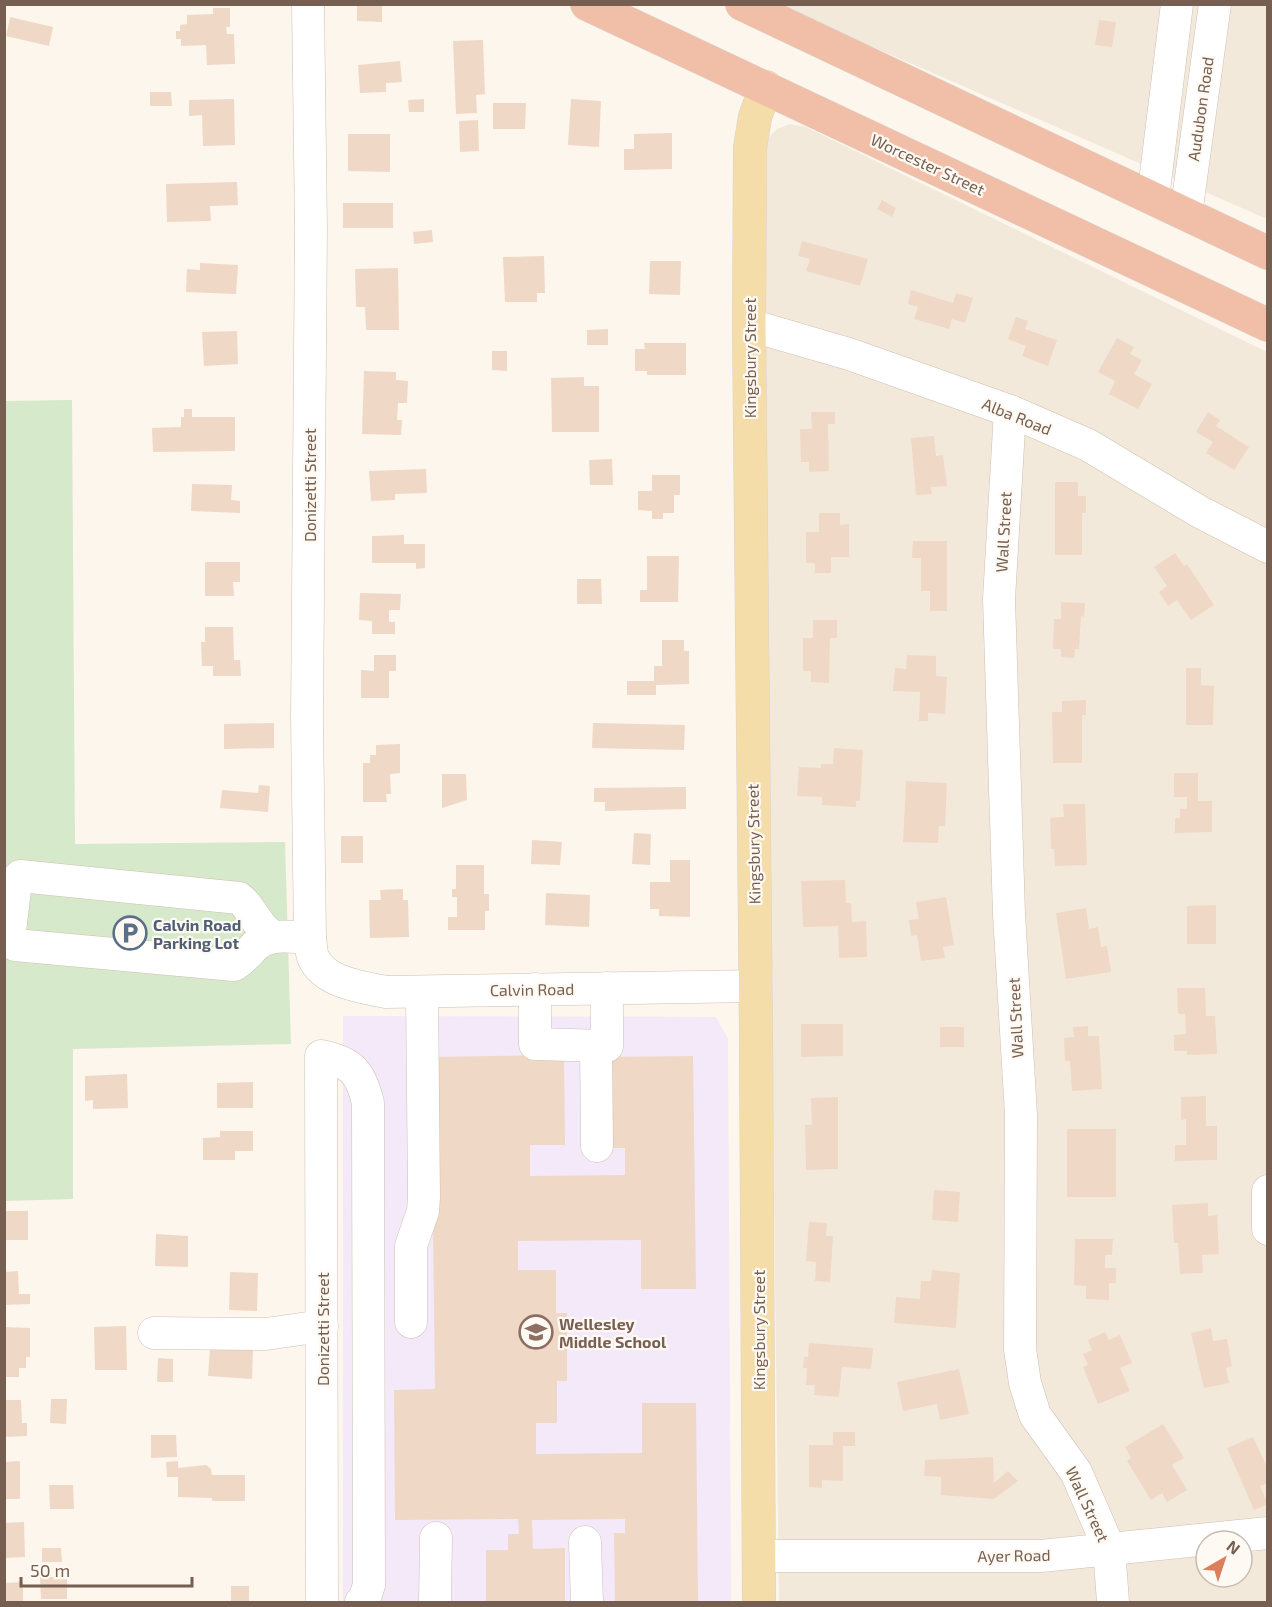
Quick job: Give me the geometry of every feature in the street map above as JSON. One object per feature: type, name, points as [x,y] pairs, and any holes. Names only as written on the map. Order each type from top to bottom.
[{"type":"highway","name":"Worcester Street","points":[[587,4],[1268,325]]},
{"type":"highway","points":[[742,4],[1268,253]]},
{"type":"main road","name":"Kingsbury Street","points":[[759,1602],[749,325],[750,148],[755,117],[766,87]]},
{"type":"street","name":"Donizetti Street","points":[[308,4],[311,229],[307,706],[314,950]]},
{"type":"street","points":[[1153,198],[1177,4]]},
{"type":"street","name":"Audubon Road","points":[[1186,214],[1215,4]]},
{"type":"street","name":"Alba Road","points":[[749,325],[849,354],[1010,411],[1088,445],[1200,512],[1268,547]]},
{"type":"street","name":"Wall Street","points":[[1010,411],[999,598],[1009,914],[1021,1115],[1020,1349],[1025,1383],[1035,1415],[1076,1472],[1109,1548],[1113,1602]]},
{"type":"street","points":[[12,873],[239,898],[251,911],[260,927],[272,936],[314,950]]},
{"type":"street","points":[[12,873],[16,881],[9,940],[15,945],[234,965],[245,958],[259,943],[272,936]]},
{"type":"street","name":"Calvin Road","points":[[314,950],[328,975],[346,984],[386,992],[755,986]]},
{"type":"street","points":[[535,989],[535,1044],[607,1046],[607,988]]},
{"type":"street","points":[[411,1322],[411,1246],[423,1211],[424,1197],[422,992]]},
{"type":"street","points":[[596,1045],[597,1146]]},
{"type":"street","name":"Donizetti Street","points":[[322,1602],[321,1056],[343,1061],[354,1070],[363,1084],[368,1103],[369,1585],[364,1600],[361,1602]]},
{"type":"street","points":[[1268,1191],[1268,1229]]},
{"type":"street","points":[[154,1333],[266,1334],[322,1326]]},
{"type":"street","name":"Ayer Road","points":[[759,1556],[1041,1556],[1268,1533]]},
{"type":"street","points":[[435,1602],[436,1538]]},
{"type":"street","points":[[585,1542],[587,1602]]},
{"type":"shaded area","points":[[776,5],[1267,5],[1267,219],[903,60]]},
{"type":"shaded area","points":[[790,124],[806,127],[1267,352],[1267,1602],[779,1602],[761,154],[767,139],[777,129]]},
{"type":"shaded area","name":"Wellesley Middle School","points":[[343,1016],[716,1017],[728,1039],[731,1602],[343,1602]]},
{"type":"green space","points":[[72,400],[75,844],[285,842],[291,1044],[73,1049],[73,1199],[5,1201],[5,401]]},
{"type":"building","points":[[357,4],[382,4],[382,22],[357,21]]},
{"type":"building","points":[[213,8],[230,8],[230,27],[226,27],[227,34],[234,34],[235,64],[207,65],[206,45],[181,46],[181,39],[176,39],[176,31],[180,31],[180,25],[187,24],[187,15],[213,14]]},
{"type":"building","points":[[10,17],[53,27],[49,46],[6,36]]},
{"type":"building","points":[[1099,20],[1116,22],[1112,47],[1095,45]]},
{"type":"building","points":[[483,40],[485,94],[476,95],[477,113],[456,114],[453,41]]},
{"type":"building","points":[[400,61],[402,82],[386,83],[386,92],[360,93],[358,65]]},
{"type":"building","points":[[150,92],[171,92],[172,106],[150,106]]},
{"type":"building","points":[[234,99],[235,145],[203,146],[202,115],[189,116],[189,100]]},
{"type":"building","points":[[424,99],[424,112],[409,112],[408,100]]},
{"type":"building","points":[[571,99],[601,101],[599,147],[568,145]]},
{"type":"building","points":[[493,103],[526,103],[525,129],[493,129]]},
{"type":"building","points":[[478,120],[479,151],[460,152],[459,121]]},
{"type":"building","points":[[672,133],[672,169],[624,170],[624,149],[634,149],[634,134]]},
{"type":"building","points":[[348,134],[390,134],[390,172],[348,171]]},
{"type":"building","points":[[237,182],[238,205],[210,206],[211,221],[167,222],[166,184]]},
{"type":"building","points":[[882,200],[896,208],[892,217],[877,209]]},
{"type":"building","points":[[343,203],[393,203],[393,228],[343,228]]},
{"type":"building","points":[[432,230],[433,242],[414,244],[413,232]]},
{"type":"building","points":[[802,241],[868,259],[860,286],[806,271],[810,259],[798,256]]},
{"type":"building","points":[[544,256],[545,293],[537,293],[537,302],[505,302],[503,257]]},
{"type":"building","points":[[650,261],[681,261],[680,295],[649,294]]},
{"type":"building","points":[[200,263],[238,265],[236,294],[186,292],[187,269],[200,270]]},
{"type":"building","points":[[398,268],[399,330],[366,330],[365,307],[356,307],[355,269]]},
{"type":"building","points":[[911,290],[953,303],[956,293],[973,298],[965,323],[952,319],[949,329],[914,319],[918,307],[908,304]]},
{"type":"building","points":[[1016,317],[1028,321],[1025,329],[1057,340],[1048,366],[1022,356],[1026,346],[1008,339]]},
{"type":"building","points":[[608,329],[608,345],[587,345],[587,330]]},
{"type":"building","points":[[237,331],[238,364],[204,366],[202,332]]},
{"type":"building","points":[[1117,338],[1134,347],[1130,354],[1142,360],[1134,374],[1152,384],[1138,409],[1109,394],[1115,381],[1098,372]]},
{"type":"building","points":[[644,343],[686,343],[686,375],[647,375],[647,371],[635,371],[635,349],[645,349]]},
{"type":"building","points":[[492,351],[507,351],[507,371],[492,370]]},
{"type":"building","points":[[364,371],[396,372],[396,380],[408,381],[407,403],[398,403],[397,420],[402,420],[401,435],[362,434]]},
{"type":"building","points":[[584,377],[584,386],[599,386],[599,432],[552,432],[551,378]]},
{"type":"building","points":[[184,409],[192,409],[192,417],[235,417],[235,451],[153,452],[152,428],[181,427]]},
{"type":"building","points":[[811,412],[835,412],[835,424],[828,424],[829,471],[809,472],[809,462],[801,462],[800,429],[812,429]]},
{"type":"building","points":[[1208,412],[1220,420],[1216,426],[1249,447],[1234,470],[1206,453],[1213,442],[1196,432]]},
{"type":"building","points":[[934,436],[936,456],[943,455],[947,486],[931,487],[932,494],[916,495],[911,438]]},
{"type":"building","points":[[612,459],[613,485],[590,485],[589,460]]},
{"type":"building","points":[[426,469],[427,493],[395,494],[395,500],[371,501],[369,471]]},
{"type":"building","points":[[652,475],[680,475],[680,495],[674,495],[674,513],[663,513],[663,519],[652,519],[652,511],[638,510],[638,491],[652,491]]},
{"type":"building","points":[[1055,482],[1078,482],[1078,496],[1086,496],[1086,513],[1082,513],[1082,555],[1055,555]]},
{"type":"building","points":[[192,484],[232,485],[231,500],[240,501],[240,513],[191,511]]},
{"type":"building","points":[[819,513],[840,513],[840,525],[849,524],[849,557],[831,557],[831,573],[815,573],[815,563],[806,563],[806,532],[819,532]]},
{"type":"building","points":[[404,535],[404,544],[425,544],[425,568],[416,569],[416,563],[372,563],[372,536]]},
{"type":"building","points":[[913,541],[947,541],[947,611],[930,611],[930,591],[921,591],[921,558],[912,558]]},
{"type":"building","points":[[1175,553],[1184,566],[1187,564],[1214,605],[1191,620],[1177,600],[1168,606],[1159,592],[1167,586],[1154,567]]},
{"type":"building","points":[[647,556],[679,556],[678,602],[640,602],[640,590],[647,590]]},
{"type":"building","points":[[205,562],[240,562],[240,582],[233,582],[234,596],[205,596]]},
{"type":"building","points":[[577,579],[601,579],[602,604],[577,604]]},
{"type":"building","points":[[360,593],[401,594],[400,610],[389,610],[389,622],[395,622],[395,634],[372,634],[372,621],[359,620]]},
{"type":"building","points":[[1061,602],[1085,603],[1084,617],[1081,616],[1079,649],[1075,649],[1074,658],[1061,657],[1061,649],[1053,649],[1054,619],[1061,619]]},
{"type":"building","points":[[813,620],[837,620],[837,638],[830,638],[829,683],[811,682],[811,671],[803,671],[803,638],[813,638]]},
{"type":"building","points":[[205,627],[233,627],[234,660],[240,660],[241,676],[213,676],[213,666],[202,666],[201,642],[205,642]]},
{"type":"building","points":[[662,640],[684,640],[684,651],[689,651],[689,684],[656,685],[656,695],[627,695],[627,681],[654,681],[654,666],[662,666]]},
{"type":"building","points":[[374,655],[396,655],[396,671],[389,671],[389,698],[361,698],[361,670],[374,671]]},
{"type":"building","points":[[907,655],[936,656],[936,676],[947,677],[945,714],[928,713],[928,721],[919,721],[920,692],[893,691],[895,668],[906,669]]},
{"type":"building","points":[[1186,668],[1201,668],[1201,685],[1214,686],[1213,725],[1186,725]]},
{"type":"building","points":[[1086,700],[1086,715],[1082,715],[1082,763],[1053,763],[1052,712],[1062,712],[1062,701]]},
{"type":"building","points":[[274,723],[274,748],[224,749],[224,724]]},
{"type":"building","points":[[593,723],[685,725],[684,750],[592,748]]},
{"type":"building","points":[[400,744],[400,773],[390,774],[391,794],[386,794],[387,802],[363,802],[363,763],[370,763],[370,755],[376,755],[376,745]]},
{"type":"building","points":[[834,748],[863,750],[860,801],[856,801],[856,807],[822,805],[822,797],[797,796],[799,767],[821,768],[821,764],[833,764]]},
{"type":"building","points":[[1174,773],[1198,773],[1198,801],[1212,801],[1212,832],[1175,833],[1175,818],[1180,818],[1180,809],[1187,809],[1187,797],[1174,797]]},
{"type":"building","points":[[442,774],[466,774],[467,800],[442,808]]},
{"type":"building","points":[[906,781],[947,783],[945,826],[939,826],[938,843],[903,842]]},
{"type":"building","points":[[259,785],[270,786],[268,812],[220,808],[222,790],[258,793]]},
{"type":"building","points":[[686,787],[686,809],[605,811],[605,802],[594,802],[594,788]]},
{"type":"building","points":[[1063,804],[1085,804],[1087,865],[1055,866],[1054,849],[1051,849],[1050,818],[1064,817]]},
{"type":"building","points":[[634,833],[651,834],[650,865],[632,864]]},
{"type":"building","points":[[341,836],[363,836],[363,863],[341,863]]},
{"type":"building","points":[[532,840],[562,842],[560,865],[531,864]]},
{"type":"building","points":[[670,860],[690,860],[690,917],[659,916],[659,909],[650,909],[650,882],[670,882]]},
{"type":"building","points":[[456,865],[484,865],[484,894],[489,894],[489,911],[485,911],[485,930],[448,930],[448,917],[457,917],[457,897],[452,897],[452,889],[456,889]]},
{"type":"building","points":[[845,880],[846,903],[851,903],[852,922],[866,921],[867,957],[839,958],[838,926],[803,927],[801,881]]},
{"type":"building","points":[[403,889],[403,900],[408,900],[409,937],[370,938],[369,900],[381,900],[380,890]]},
{"type":"building","points":[[546,893],[590,895],[589,927],[545,925]]},
{"type":"building","points":[[946,897],[954,945],[943,947],[945,958],[921,961],[917,935],[911,936],[909,920],[919,919],[916,902]]},
{"type":"building","points":[[1216,905],[1216,944],[1187,944],[1187,906]]},
{"type":"building","points":[[1086,908],[1089,929],[1098,927],[1101,947],[1107,946],[1111,972],[1066,979],[1056,913]]},
{"type":"building","points":[[1177,988],[1205,988],[1206,1016],[1215,1016],[1217,1054],[1187,1055],[1187,1051],[1174,1051],[1174,1035],[1186,1034],[1185,1014],[1178,1014]]},
{"type":"building","points":[[801,1024],[843,1024],[843,1056],[801,1057]]},
{"type":"building","points":[[1088,1026],[1088,1036],[1099,1036],[1102,1089],[1072,1091],[1070,1061],[1065,1061],[1064,1038],[1074,1037],[1073,1027]]},
{"type":"building","points":[[940,1027],[964,1027],[964,1047],[940,1047]]},
{"type":"building","points":[[564,1055],[565,1145],[530,1145],[530,1176],[625,1175],[625,1148],[604,1148],[603,1057],[693,1056],[696,1289],[641,1289],[641,1240],[518,1241],[518,1270],[556,1270],[556,1313],[567,1313],[567,1381],[557,1381],[557,1423],[536,1423],[536,1454],[642,1453],[642,1403],[696,1403],[698,1602],[615,1602],[614,1533],[625,1533],[625,1519],[532,1520],[533,1549],[565,1548],[565,1602],[486,1602],[486,1550],[508,1550],[508,1534],[519,1534],[518,1519],[395,1520],[394,1390],[435,1389],[431,1057]]},
{"type":"building","points":[[127,1074],[128,1108],[93,1109],[93,1100],[85,1101],[85,1076]]},
{"type":"building","points":[[253,1082],[253,1108],[217,1108],[217,1083]]},
{"type":"building","points":[[1206,1096],[1206,1126],[1217,1126],[1217,1160],[1175,1161],[1175,1145],[1186,1145],[1186,1119],[1181,1120],[1181,1097]]},
{"type":"building","points":[[838,1097],[838,1169],[806,1170],[805,1125],[812,1125],[811,1098]]},
{"type":"building","points":[[1067,1129],[1116,1129],[1116,1197],[1067,1197]]},
{"type":"building","points":[[220,1131],[253,1131],[253,1151],[235,1151],[235,1160],[203,1160],[203,1138],[220,1137]]},
{"type":"building","points":[[934,1190],[960,1192],[958,1222],[932,1220]]},
{"type":"building","points":[[1208,1203],[1208,1216],[1217,1215],[1219,1254],[1202,1255],[1203,1273],[1180,1274],[1178,1243],[1174,1243],[1172,1205]]},
{"type":"building","points":[[4,1211],[28,1211],[28,1240],[4,1240]]},
{"type":"building","points":[[809,1222],[827,1223],[826,1236],[833,1236],[830,1282],[815,1281],[816,1262],[806,1261]]},
{"type":"building","points":[[156,1234],[188,1236],[188,1267],[155,1266]]},
{"type":"building","points":[[1075,1239],[1113,1239],[1112,1255],[1105,1255],[1105,1268],[1116,1268],[1116,1283],[1109,1283],[1109,1300],[1086,1299],[1086,1286],[1074,1285]]},
{"type":"building","points":[[932,1270],[960,1273],[956,1328],[894,1323],[896,1297],[920,1299],[921,1281],[931,1281]]},
{"type":"building","points":[[18,1271],[19,1294],[30,1294],[30,1304],[4,1305],[4,1272]]},
{"type":"building","points":[[230,1272],[258,1273],[257,1311],[229,1310]]},
{"type":"building","points":[[126,1326],[127,1370],[95,1370],[94,1327]]},
{"type":"building","points":[[4,1327],[30,1328],[30,1357],[26,1357],[26,1368],[19,1368],[19,1377],[4,1377]]},
{"type":"building","points":[[1211,1328],[1213,1341],[1227,1339],[1232,1366],[1226,1368],[1229,1383],[1204,1388],[1191,1333]]},
{"type":"building","points":[[1105,1332],[1109,1340],[1120,1335],[1132,1363],[1120,1368],[1130,1391],[1098,1404],[1083,1367],[1088,1365],[1083,1354],[1092,1350],[1088,1340]]},
{"type":"building","points":[[809,1343],[873,1348],[871,1369],[842,1367],[839,1397],[814,1395],[815,1385],[806,1385],[807,1368],[803,1368],[804,1357],[808,1357]]},
{"type":"building","points":[[210,1348],[253,1350],[252,1379],[208,1376]]},
{"type":"building","points":[[158,1358],[173,1359],[173,1382],[157,1382]]},
{"type":"building","points":[[959,1369],[969,1414],[940,1420],[937,1404],[903,1411],[897,1382]]},
{"type":"building","points":[[51,1399],[67,1399],[66,1424],[50,1423]]},
{"type":"building","points":[[4,1400],[21,1400],[22,1423],[27,1423],[27,1436],[4,1437]]},
{"type":"building","points":[[1163,1424],[1184,1458],[1172,1465],[1187,1490],[1167,1502],[1162,1493],[1151,1500],[1127,1461],[1131,1458],[1125,1447]]},
{"type":"building","points":[[833,1432],[855,1432],[855,1446],[843,1446],[843,1481],[822,1480],[822,1488],[809,1487],[809,1445],[833,1445]]},
{"type":"building","points":[[151,1435],[176,1435],[177,1457],[151,1458]]},
{"type":"building","points":[[1253,1437],[1268,1469],[1268,1483],[1260,1486],[1268,1504],[1254,1510],[1227,1448]]},
{"type":"building","points":[[993,1457],[994,1483],[1008,1471],[1018,1481],[994,1499],[941,1495],[941,1477],[924,1476],[925,1460]]},
{"type":"building","points":[[20,1461],[20,1499],[4,1499],[4,1462]]},
{"type":"building","points":[[178,1461],[178,1468],[206,1465],[211,1469],[212,1475],[245,1475],[245,1501],[212,1501],[212,1498],[178,1497],[178,1477],[167,1477],[166,1462]]},
{"type":"building","points":[[49,1485],[73,1485],[74,1509],[50,1509]]},
{"type":"building","points":[[24,1522],[25,1557],[4,1558],[4,1523]]},
{"type":"building","points":[[42,1548],[61,1548],[62,1562],[42,1562]]},
{"type":"building","points":[[40,1577],[67,1577],[67,1599],[41,1599]]},
{"type":"building","points":[[23,1582],[23,1602],[4,1602],[4,1583]]},
{"type":"building","points":[[231,1586],[249,1586],[249,1602],[231,1602]]},
{"type":"place","name":"Calvin Road Parking Lot","points":[[130,933]]},
{"type":"place","name":"Wellesley Middle School","points":[[536,1332]]}]
